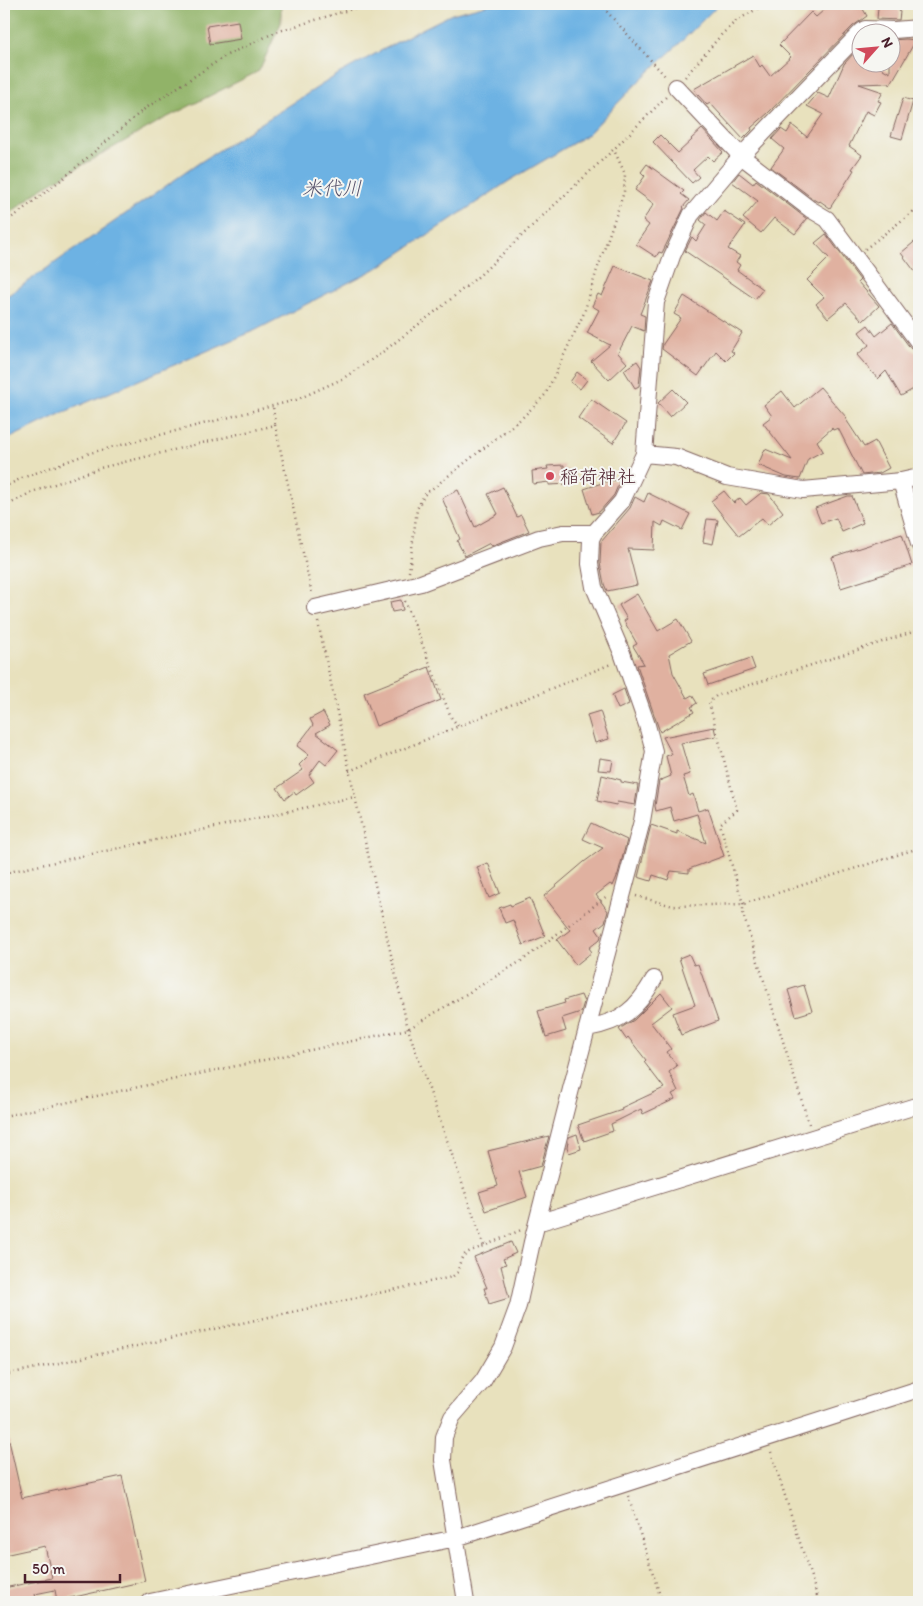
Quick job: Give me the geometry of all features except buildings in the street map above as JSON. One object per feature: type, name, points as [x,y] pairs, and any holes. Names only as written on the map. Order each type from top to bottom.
[{"type":"street","points":[[900,30],[919,28]]},
{"type":"street","points":[[466,1602],[443,1460],[444,1437],[452,1416],[483,1382],[503,1347],[518,1306],[537,1223],[642,821],[654,751],[624,658],[594,587],[590,564],[591,539],[622,501],[644,454],[656,302],[672,256],[691,215],[740,156],[850,44]]},
{"type":"street","points":[[670,82],[740,156],[810,209],[827,219],[919,343]]},
{"type":"street","points":[[644,454],[676,457],[727,477],[803,490],[901,481],[919,477]]},
{"type":"street","points":[[901,481],[919,544]]},
{"type":"street","points":[[315,608],[405,587],[539,538],[562,533],[594,533]]},
{"type":"street","points":[[587,1028],[609,1023],[634,1008],[644,997],[654,979]]},
{"type":"street","points":[[537,1223],[919,1106]]},
{"type":"street","points":[[150,1602],[456,1538],[919,1389]]},
{"type":"path","points":[[4,223],[66,176],[144,110],[227,55],[276,32],[368,4]]},
{"type":"path","points":[[600,4],[670,82]]},
{"type":"path","points":[[4,487],[22,478],[90,453],[296,400],[342,379],[380,354],[480,275],[614,149],[670,82],[736,22],[765,4]]},
{"type":"path","points":[[458,726],[450,717],[405,587],[417,509],[424,495],[522,418],[545,395],[584,313],[624,192],[626,174],[614,149]]},
{"type":"path","points":[[854,257],[919,207]]},
{"type":"path","points":[[273,406],[275,425],[349,771],[408,1029],[484,1246]]},
{"type":"path","points":[[4,507],[32,492],[100,468],[275,425]]},
{"type":"path","points":[[573,476],[608,475],[632,479]]},
{"type":"path","points":[[808,1140],[810,1129],[743,914],[743,904],[720,824],[738,810],[708,702],[716,696],[919,630]]},
{"type":"path","points":[[349,771],[624,658]]},
{"type":"path","points":[[4,873],[355,797]]},
{"type":"path","points":[[4,1116],[408,1029],[523,960],[611,893],[624,892],[673,906],[743,904],[919,848]]},
{"type":"path","points":[[4,1375],[452,1277],[458,1272],[460,1260],[465,1254],[537,1223]]},
{"type":"path","points":[[766,1438],[819,1602]]},
{"type":"path","points":[[624,1484],[662,1602]]},
{"type":"green space","points":[[4,4],[281,4],[281,23],[259,71],[160,121],[42,188],[4,218]]},
{"type":"water","name":"米代川","points":[[490,4],[719,4],[641,79],[587,135],[509,181],[379,267],[256,330],[62,413],[4,441],[4,298],[199,163],[340,73],[452,14]]},
{"type":"place","name":"稲荷神社","points":[[550,476]]}]
